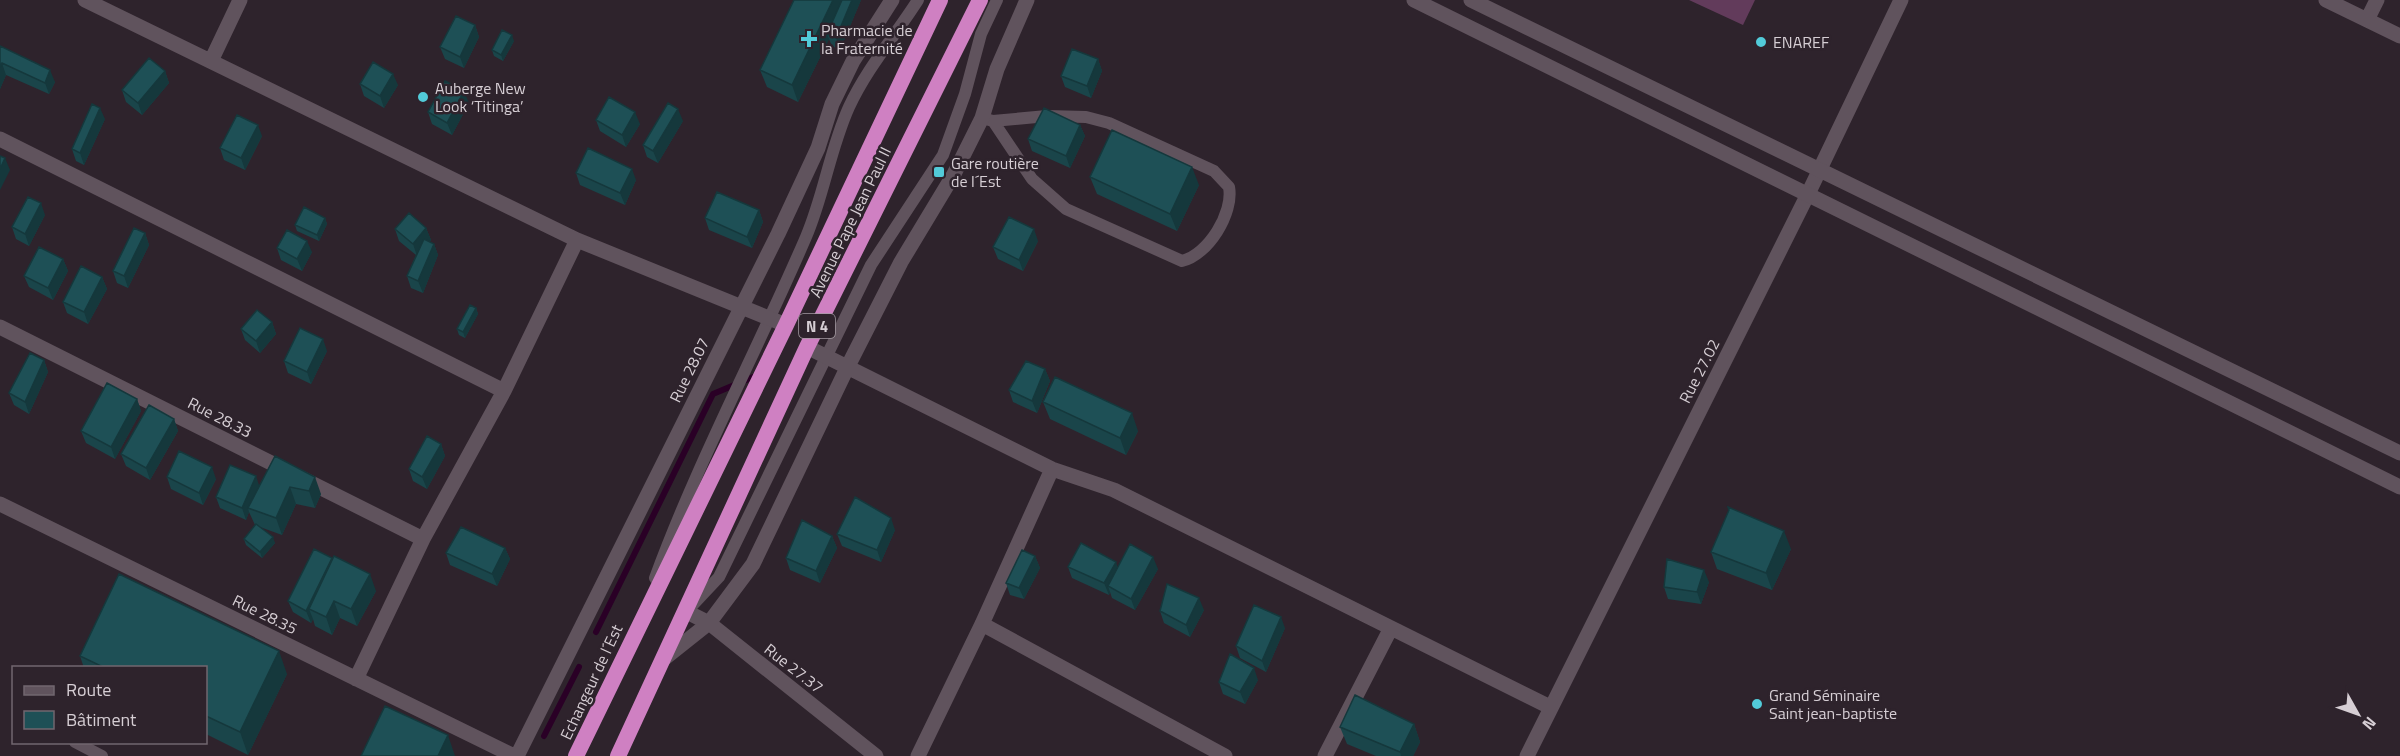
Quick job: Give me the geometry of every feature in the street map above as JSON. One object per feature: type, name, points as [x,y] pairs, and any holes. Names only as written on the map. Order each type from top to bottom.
[{"type":"highway","name":"Avenue Pape Jean Paul II","points":[[639,622],[786,325],[940,0]]},
{"type":"highway","name":"Avenue Pape Jean Paul II","points":[[665,658],[807,347],[980,0]]},
{"type":"highway","name":"Echangeur de l´Est","points":[[576,756],[639,622]]},
{"type":"highway","name":"N 4","points":[[618,756],[665,658]]},
{"type":"street","points":[[85,0],[578,240],[741,304],[786,325]]},
{"type":"street","points":[[211,61],[240,0]]},
{"type":"street","name":"Rue 28.07","points":[[516,756],[783,223],[818,148],[832,104],[853,61],[892,0]]},
{"type":"street","points":[[665,658],[709,623],[753,564],[847,368],[901,262],[987,120],[997,69],[1027,0]]},
{"type":"street","points":[[1414,0],[2400,487]]},
{"type":"street","points":[[1470,0],[2400,453]]},
{"type":"street","name":"Rue 27.02","points":[[1527,756],[1820,170],[1901,0]]},
{"type":"street","points":[[2326,0],[2400,36]]},
{"type":"street","points":[[2367,20],[2377,0]]},
{"type":"street","points":[[0,139],[504,391]]},
{"type":"street","points":[[356,679],[423,538],[504,391],[578,240]]},
{"type":"street","name":"Rue 28.33","points":[[0,327],[423,538]]},
{"type":"street","points":[[807,347],[1052,469],[1114,490],[1550,707]]},
{"type":"street","points":[[918,756],[982,624],[1052,469]]},
{"type":"street","name":"Rue 28.35","points":[[0,504],[516,756]]},
{"type":"street","name":"Rue 27.37","points":[[687,612],[709,623],[876,756]]},
{"type":"street","points":[[982,624],[1225,756]]},
{"type":"street","points":[[1325,756],[1391,628]]},
{"type":"lane","points":[[639,622],[679,515],[807,234],[849,107],[873,63],[918,0]]},
{"type":"lane","points":[[687,612],[719,577],[871,265],[944,154],[965,94],[981,34],[997,0]]},
{"type":"lane","points":[[1064,116],[1086,117],[1109,123],[1214,171],[1229,187],[1229,205],[1210,243],[1192,259],[1182,261],[1066,209],[1027,173],[987,120],[1064,116]]},
{"type":"lane","points":[[79,744],[102,756]]},
{"type":"shaded area","points":[[1689,0],[1755,0],[1743,25]]},
{"type":"building","points":[[794,0],[833,0],[792,85],[760,70]]},
{"type":"building","points":[[842,0],[852,0],[836,38],[827,34]]},
{"type":"building","points":[[456,16],[475,25],[460,57],[440,47]]},
{"type":"building","points":[[502,30],[512,35],[501,55],[492,50]]},
{"type":"building","points":[[0,46],[50,70],[45,83],[2,63],[0,67]]},
{"type":"building","points":[[1072,49],[1098,59],[1087,86],[1061,76]]},
{"type":"building","points":[[149,58],[165,71],[138,103],[122,90]]},
{"type":"building","points":[[373,62],[393,74],[380,96],[360,84]]},
{"type":"building","points":[[445,81],[464,91],[447,123],[428,112]]},
{"type":"building","points":[[609,97],[635,112],[622,135],[596,120]]},
{"type":"building","points":[[668,103],[678,109],[653,151],[643,145]]},
{"type":"building","points":[[92,104],[100,108],[80,153],[72,149]]},
{"type":"building","points":[[1044,108],[1080,125],[1066,156],[1028,139]]},
{"type":"building","points":[[237,115],[258,125],[241,158],[220,148]]},
{"type":"building","points":[[1112,130],[1192,167],[1170,214],[1090,177]]},
{"type":"building","points":[[588,148],[632,169],[620,193],[576,173]]},
{"type":"building","points":[[0,156],[5,158],[0,169]]},
{"type":"building","points":[[717,192],[759,210],[747,237],[705,218]]},
{"type":"building","points":[[28,197],[41,203],[25,234],[12,227]]},
{"type":"building","points":[[304,207],[325,218],[317,235],[295,225]]},
{"type":"building","points":[[409,213],[426,228],[413,244],[395,229]]},
{"type":"building","points":[[1009,217],[1034,229],[1019,260],[993,247]]},
{"type":"building","points":[[134,228],[145,233],[124,276],[113,271]]},
{"type":"building","points":[[287,230],[307,241],[297,259],[277,248]]},
{"type":"building","points":[[424,239],[434,244],[418,281],[407,276]]},
{"type":"building","points":[[39,247],[63,259],[48,288],[24,276]]},
{"type":"building","points":[[81,266],[102,277],[84,312],[63,302]]},
{"type":"building","points":[[470,305],[476,308],[463,332],[457,329]]},
{"type":"building","points":[[257,310],[272,322],[256,341],[241,329]]},
{"type":"building","points":[[300,328],[323,339],[307,372],[284,361]]},
{"type":"building","points":[[30,353],[44,360],[25,402],[9,393]]},
{"type":"building","points":[[1026,361],[1045,369],[1032,401],[1009,390]]},
{"type":"building","points":[[1055,377],[1132,413],[1120,438],[1043,402]]},
{"type":"building","points":[[107,383],[137,399],[111,447],[81,431]]},
{"type":"building","points":[[149,405],[174,419],[146,468],[121,454]]},
{"type":"building","points":[[427,436],[441,444],[422,477],[409,469]]},
{"type":"building","points":[[179,451],[212,467],[199,493],[167,477]]},
{"type":"building","points":[[275,456],[315,477],[309,491],[290,487],[276,518],[248,508]]},
{"type":"building","points":[[230,465],[256,476],[242,508],[216,497]]},
{"type":"building","points":[[855,497],[891,518],[877,550],[837,534]]},
{"type":"building","points":[[1728,507],[1784,531],[1766,573],[1711,552],[1729,510]]},
{"type":"building","points":[[802,520],[832,536],[816,571],[786,558]]},
{"type":"building","points":[[256,524],[273,537],[260,552],[244,539]]},
{"type":"building","points":[[461,527],[505,548],[492,574],[446,553]]},
{"type":"building","points":[[1081,543],[1116,562],[1104,583],[1068,567]]},
{"type":"building","points":[[1130,544],[1153,557],[1131,599],[1108,586]]},
{"type":"building","points":[[314,549],[332,558],[306,611],[288,601]]},
{"type":"building","points":[[1022,550],[1035,556],[1019,588],[1006,583]]},
{"type":"building","points":[[334,556],[370,574],[351,609],[334,601],[326,617],[309,609]]},
{"type":"building","points":[[1667,559],[1704,570],[1697,592],[1664,587]]},
{"type":"building","points":[[119,574],[279,651],[240,732],[207,716],[207,666],[101,666],[80,656]]},
{"type":"building","points":[[1167,584],[1199,598],[1186,625],[1160,611]]},
{"type":"building","points":[[1254,605],[1281,617],[1262,661],[1236,646]]},
{"type":"building","points":[[1230,654],[1254,668],[1240,692],[1219,682]]},
{"type":"building","points":[[1355,695],[1414,724],[1400,752],[1340,727]]},
{"type":"building","points":[[385,706],[448,735],[438,756],[361,756]]},
{"type":"waterway","points":[[596,632],[713,394],[758,375]]},
{"type":"waterway","points":[[544,736],[579,667]]},
{"type":"place","name":"Pharmacie de la Fraternité","points":[[809,39]]},
{"type":"place","name":"ENAREF","points":[[1761,42]]},
{"type":"place","name":"Auberge New Look ‘Titinga’","points":[[423,97]]},
{"type":"place","name":"Gare routière de l´Est","points":[[939,172]]},
{"type":"place","name":"Grand Séminaire Saint jean-baptiste","points":[[1757,704]]}]
